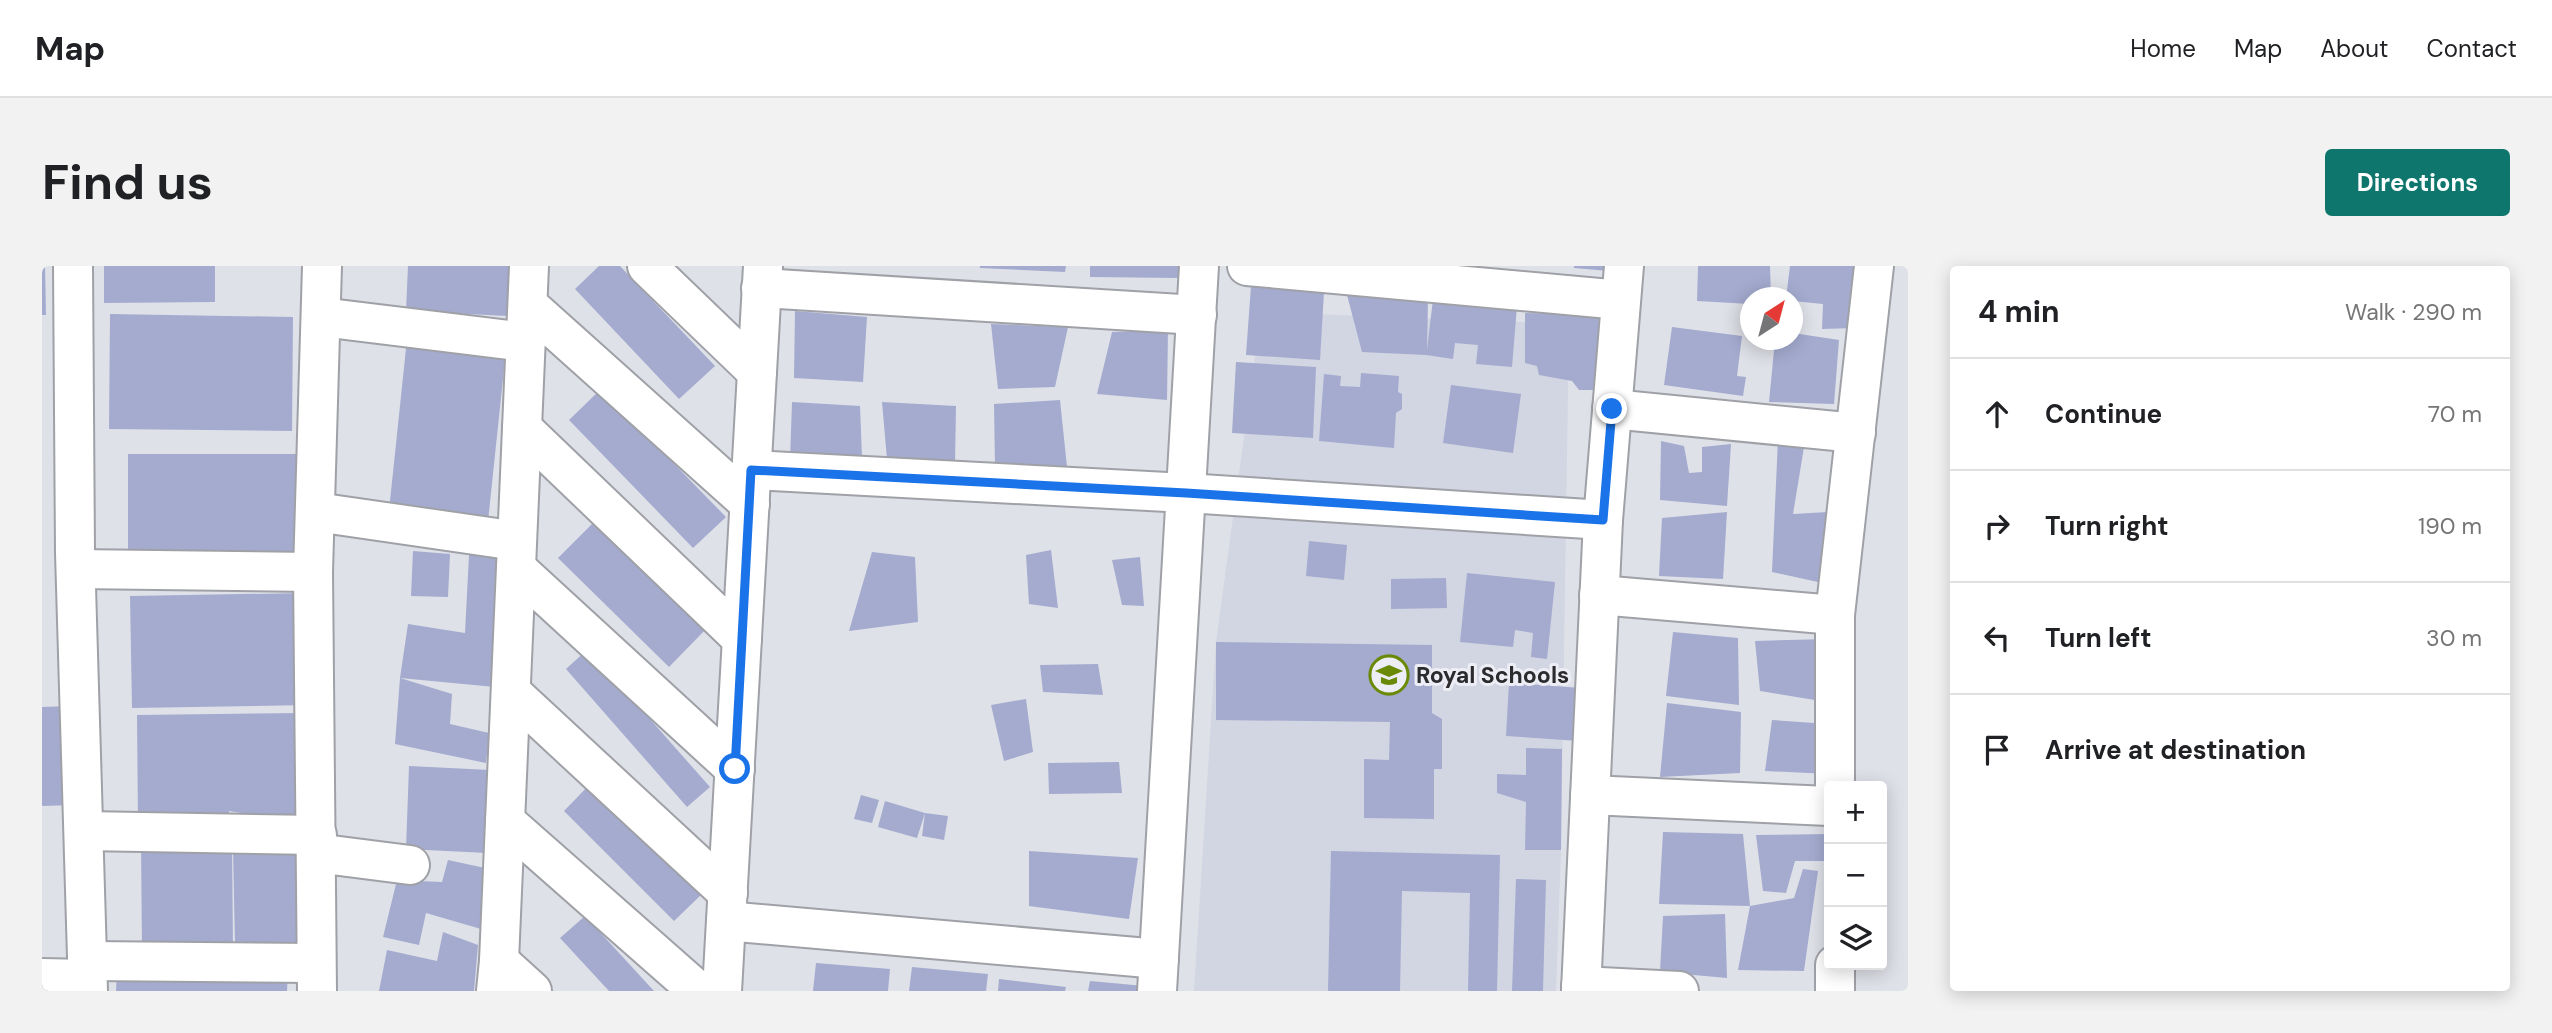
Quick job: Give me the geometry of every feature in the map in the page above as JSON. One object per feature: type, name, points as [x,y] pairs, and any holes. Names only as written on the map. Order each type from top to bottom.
[{"type":"street","points":[[74,266],[76,569],[88,977]]},
{"type":"street","points":[[42,978],[316,977],[313,572],[322,266]]},
{"type":"street","points":[[529,266],[498,976],[532,991]]},
{"type":"street","points":[[647,266],[757,372]]},
{"type":"street","points":[[511,692],[727,907],[1158,975],[1199,266]]},
{"type":"street","points":[[1247,266],[1622,283],[1603,520],[1581,988],[1679,991]]},
{"type":"street","points":[[1835,781],[1835,615],[1874,266]]},
{"type":"street","points":[[722,991],[762,277],[1197,315]]},
{"type":"street","points":[[528,305],[751,487],[1186,493],[1603,520]]},
{"type":"street","points":[[321,317],[526,342]]},
{"type":"street","points":[[1612,409],[1856,433]]},
{"type":"street","points":[[522,428],[742,639]]},
{"type":"street","points":[[316,512],[517,555],[735,769]]},
{"type":"street","points":[[76,569],[313,572]]},
{"type":"street","points":[[1599,595],[1835,615]]},
{"type":"street","points":[[1590,795],[1824,806]]},
{"type":"street","points":[[505,821],[698,991]]},
{"type":"street","points":[[84,831],[317,844],[410,865]]},
{"type":"street","points":[[1835,970],[1835,991]]},
{"type":"shaded area","name":"Royal Schools","points":[[1261,312],[1569,324],[1561,850],[1556,991],[1194,991],[1216,642]]},
{"type":"building","points":[[42,266],[45,266],[46,315],[42,315]]},
{"type":"building","points":[[104,266],[215,266],[215,302],[104,303]]},
{"type":"building","points":[[408,266],[510,266],[508,316],[406,311]]},
{"type":"building","points":[[599,266],[620,266],[715,366],[679,399],[575,289]]},
{"type":"building","points":[[980,266],[1066,266],[1065,272]]},
{"type":"building","points":[[1090,266],[1179,266],[1179,278],[1090,277]]},
{"type":"building","points":[[1609,266],[1609,271],[1574,268]]},
{"type":"building","points":[[1698,266],[1770,266],[1771,287],[1740,287],[1740,303],[1697,301]]},
{"type":"building","points":[[1790,266],[1859,266],[1856,328],[1822,329],[1823,304],[1803,302],[1803,287],[1787,287]]},
{"type":"building","points":[[1251,286],[1324,292],[1320,360],[1246,355]]},
{"type":"building","points":[[1347,295],[1428,298],[1427,350],[1433,299],[1517,306],[1512,367],[1476,364],[1478,345],[1455,343],[1453,359],[1362,352]]},
{"type":"building","points":[[795,311],[867,317],[863,382],[794,378]]},
{"type":"building","points":[[1525,313],[1604,315],[1603,390],[1579,390],[1572,381],[1539,375],[1537,366],[1525,363]]},
{"type":"building","points":[[110,314],[293,317],[292,431],[109,429]]},
{"type":"building","points":[[991,324],[1068,327],[1055,387],[998,389]]},
{"type":"building","points":[[1672,327],[1740,336],[1737,376],[1746,377],[1743,396],[1664,385]]},
{"type":"building","points":[[1168,330],[1167,400],[1097,394],[1112,332]]},
{"type":"building","points":[[1803,335],[1839,340],[1834,404],[1769,402],[1774,350],[1803,350]]},
{"type":"building","points":[[407,339],[506,350],[487,531],[388,520]]},
{"type":"building","points":[[1236,362],[1316,367],[1313,438],[1232,433]]},
{"type":"building","points":[[1361,373],[1399,376],[1398,392],[1402,394],[1402,409],[1396,413],[1394,448],[1319,441],[1324,374],[1341,376],[1340,386],[1360,387]]},
{"type":"building","points":[[1451,385],[1521,394],[1513,453],[1443,443]]},
{"type":"building","points":[[601,389],[726,517],[693,548],[569,420]]},
{"type":"building","points":[[1060,400],[1067,467],[995,468],[994,404]]},
{"type":"building","points":[[792,402],[860,406],[862,457],[790,461]]},
{"type":"building","points":[[882,402],[956,406],[955,463],[887,459]]},
{"type":"building","points":[[1778,439],[1805,441],[1793,514],[1828,512],[1827,584],[1772,572]]},
{"type":"building","points":[[1661,441],[1684,446],[1689,473],[1702,472],[1702,447],[1731,444],[1727,506],[1660,500]]},
{"type":"building","points":[[128,454],[303,454],[303,564],[128,563]]},
{"type":"building","points":[[1727,512],[1723,579],[1659,576],[1662,518]]},
{"type":"building","points":[[597,519],[708,627],[669,667],[558,558]]},
{"type":"building","points":[[1309,541],[1347,545],[1344,580],[1306,576]]},
{"type":"building","points":[[1051,550],[1058,608],[1029,604],[1026,555]]},
{"type":"building","points":[[413,551],[450,554],[448,597],[411,596]]},
{"type":"building","points":[[872,552],[915,557],[918,622],[849,631]]},
{"type":"building","points":[[469,555],[502,555],[495,687],[400,678],[408,624],[465,633]]},
{"type":"building","points":[[1140,557],[1144,606],[1122,605],[1112,560]]},
{"type":"building","points":[[1467,573],[1555,582],[1547,659],[1531,657],[1533,633],[1515,630],[1513,647],[1460,642]]},
{"type":"building","points":[[1446,578],[1447,608],[1391,609],[1391,579]]},
{"type":"building","points":[[306,593],[309,705],[132,708],[130,596]]},
{"type":"building","points":[[1673,632],[1738,638],[1739,705],[1666,696]]},
{"type":"building","points":[[1828,639],[1821,701],[1760,691],[1755,641]]},
{"type":"building","points":[[1216,642],[1432,645],[1432,713],[1442,719],[1442,769],[1434,769],[1434,819],[1364,818],[1364,759],[1389,760],[1390,722],[1216,720]]},
{"type":"building","points":[[588,649],[710,787],[687,807],[566,669]]},
{"type":"building","points":[[1098,664],[1103,695],[1043,692],[1040,665]]},
{"type":"building","points":[[400,678],[452,694],[450,724],[489,733],[486,763],[395,744]]},
{"type":"building","points":[[1509,683],[1582,688],[1579,741],[1506,736]]},
{"type":"building","points":[[1026,699],[1033,752],[1004,761],[991,705]]},
{"type":"building","points":[[1667,703],[1741,712],[1740,773],[1660,777]]},
{"type":"building","points":[[69,706],[72,805],[42,806],[42,707]]},
{"type":"building","points":[[302,713],[303,823],[229,811],[229,825],[138,826],[137,715]]},
{"type":"building","points":[[1772,720],[1829,724],[1829,774],[1765,771]]},
{"type":"building","points":[[1526,748],[1562,749],[1561,850],[1525,850],[1526,802],[1497,793],[1497,774],[1526,775]]},
{"type":"building","points":[[1119,762],[1122,793],[1049,794],[1048,763]]},
{"type":"building","points":[[409,766],[490,770],[487,853],[406,849]]},
{"type":"building","points":[[592,782],[703,893],[674,921],[564,811]]},
{"type":"building","points":[[861,795],[879,800],[872,823],[854,819]]},
{"type":"building","points":[[885,801],[925,813],[917,838],[878,827]]},
{"type":"building","points":[[925,813],[948,816],[944,840],[922,836]]},
{"type":"building","points":[[1663,832],[1743,834],[1750,906],[1659,904]]},
{"type":"building","points":[[1824,834],[1824,861],[1795,861],[1786,893],[1763,891],[1756,835]]},
{"type":"building","points":[[232,840],[233,951],[142,951],[141,841]]},
{"type":"building","points":[[307,846],[308,953],[235,945],[233,848]]},
{"type":"building","points":[[1029,851],[1138,858],[1129,919],[1029,906]]},
{"type":"building","points":[[1331,851],[1500,855],[1497,991],[1468,991],[1470,893],[1402,891],[1400,991],[1328,991]]},
{"type":"building","points":[[448,860],[485,868],[481,929],[426,913],[419,945],[383,937],[397,880],[442,882]]},
{"type":"building","points":[[1803,869],[1818,871],[1804,971],[1738,970],[1750,906],[1794,898]]},
{"type":"building","points":[[1516,879],[1546,880],[1543,991],[1512,991]]},
{"type":"building","points":[[1725,914],[1727,978],[1660,972],[1663,916]]},
{"type":"building","points":[[585,916],[654,991],[609,991],[560,938]]},
{"type":"building","points":[[443,932],[478,945],[474,991],[379,991],[387,950],[437,961]]},
{"type":"building","points":[[816,963],[890,969],[888,991],[813,991]]},
{"type":"building","points":[[912,967],[988,974],[986,991],[909,991]]},
{"type":"building","points":[[117,971],[288,972],[287,991],[116,991]]},
{"type":"building","points":[[999,979],[1066,987],[1065,991],[998,991]]},
{"type":"building","points":[[1090,981],[1177,989],[1177,991],[1088,991]]},
{"type":"place","name":"Royal Schools","points":[[1389,675]]},
{"type":"route","points":[[735,769],[751,470],[1186,493],[1603,520],[1612,409]]}]
